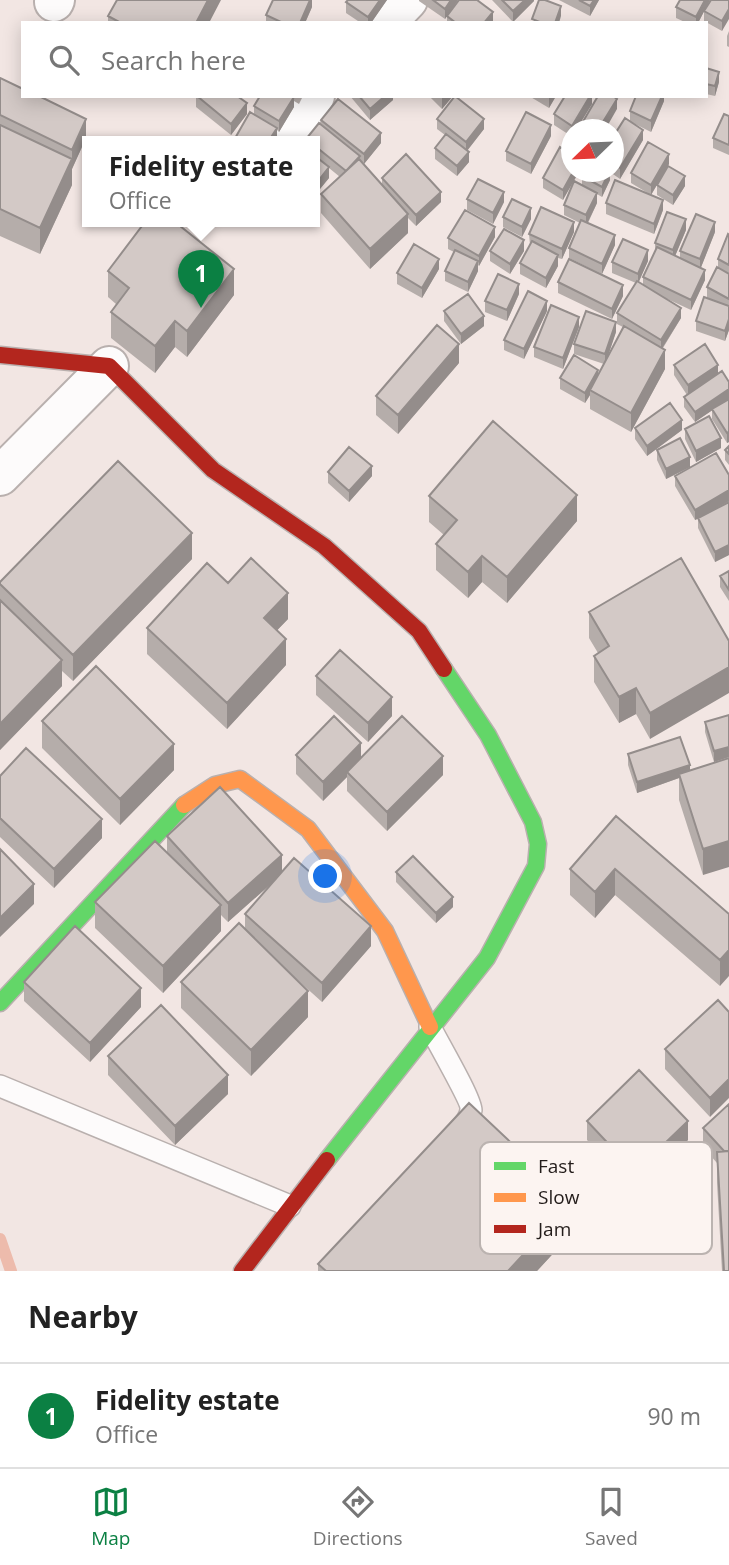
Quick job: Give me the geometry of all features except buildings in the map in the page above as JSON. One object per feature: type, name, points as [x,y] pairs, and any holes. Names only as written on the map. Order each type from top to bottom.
[{"type":"street","points":[[388,21],[408,0]]},
{"type":"street","points":[[287,136],[314,98]]},
{"type":"street","points":[[0,355],[109,366],[213,470],[324,546],[419,631],[488,735],[533,822],[538,844],[536,866],[487,958],[430,1027],[242,1271]]},
{"type":"street","points":[[0,476],[109,366]]},
{"type":"street","points":[[0,1003],[188,800],[215,785],[240,779],[308,829],[385,931],[430,1027]]},
{"type":"lane","points":[[430,1027],[467,1093],[471,1109],[467,1122],[442,1147]]},
{"type":"lane","points":[[0,1086],[290,1206]]},
{"type":"waterway","points":[[0,1239],[11,1271]]},
{"type":"traffic: fast","points":[[327,1160],[487,958],[536,866],[538,844],[533,822],[488,735],[444,669]]},
{"type":"traffic: fast","points":[[0,1003],[184,805]]},
{"type":"traffic: slow","points":[[184,805],[215,785],[240,779],[308,829],[385,931],[430,1027]]},
{"type":"traffic: jam","points":[[0,355],[109,366],[213,470],[324,546],[419,631],[444,669]]},
{"type":"traffic: jam","points":[[242,1271],[327,1160]]},
{"type":"place","name":"Fidelity estate","points":[[201,308]]}]
